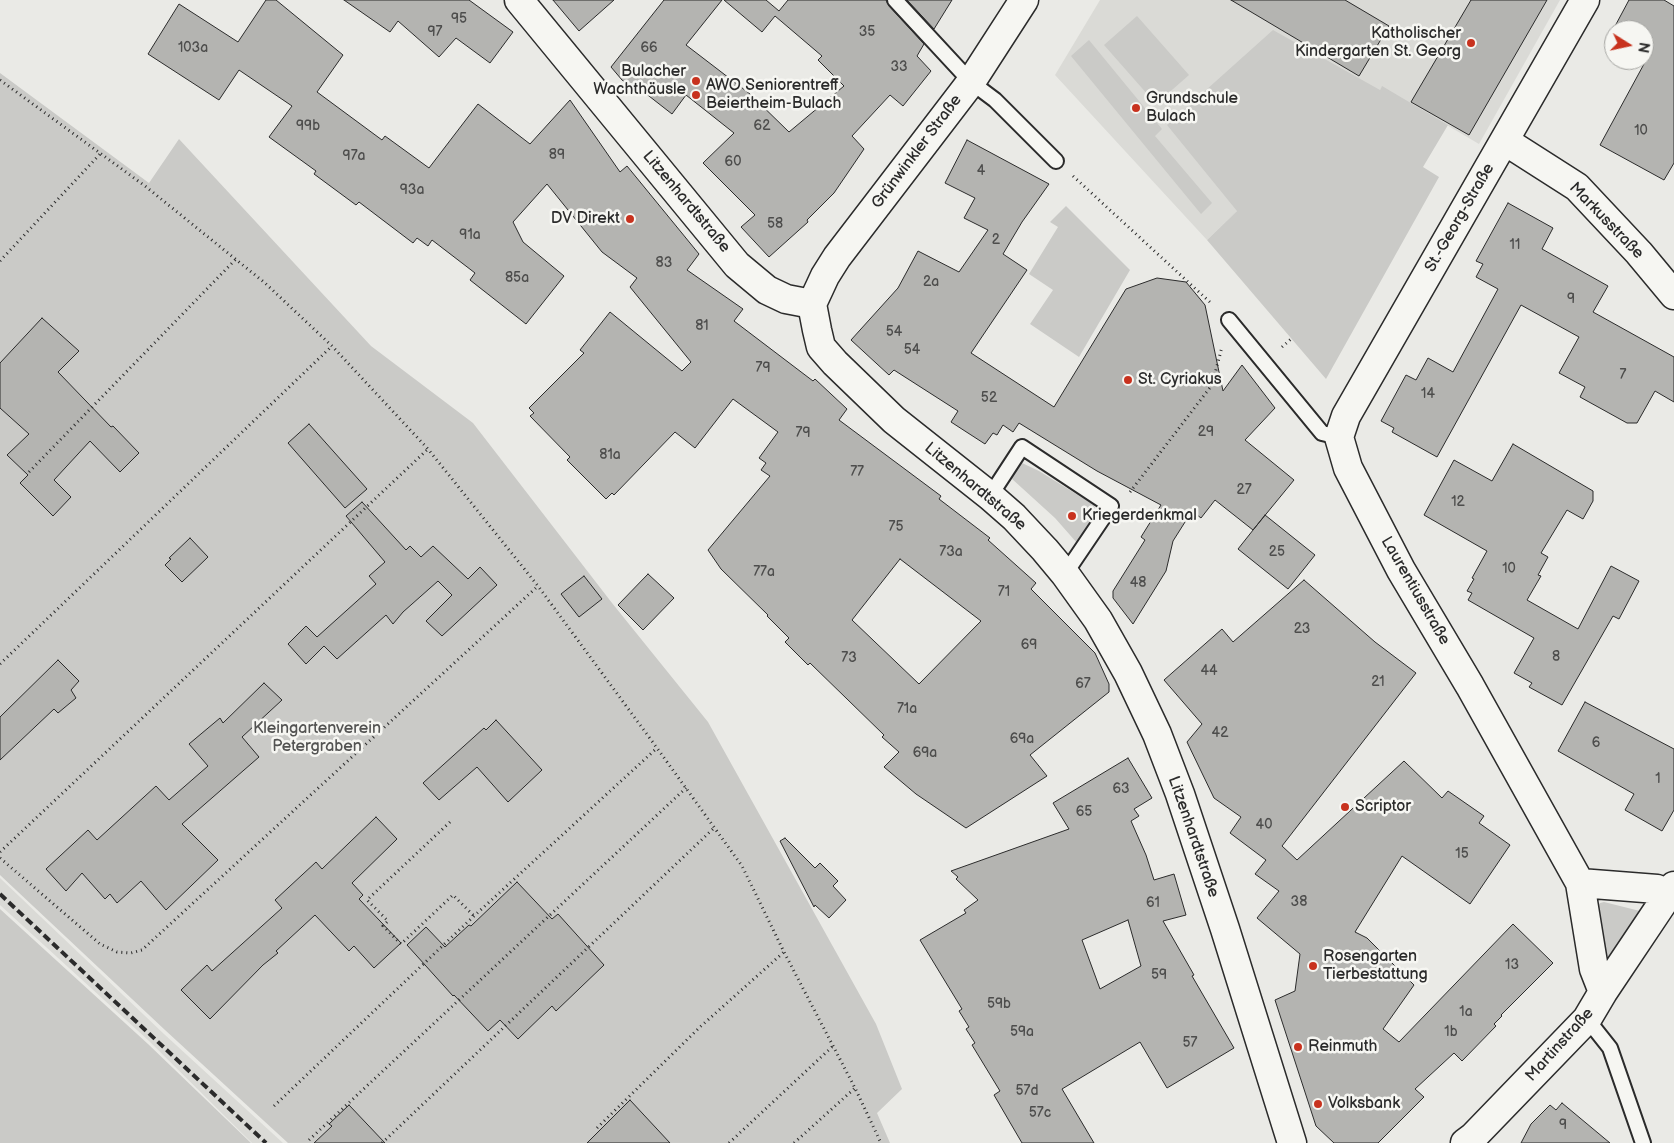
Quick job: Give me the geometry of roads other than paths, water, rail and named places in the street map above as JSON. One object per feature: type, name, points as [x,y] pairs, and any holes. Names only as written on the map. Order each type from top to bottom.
[{"type":"street","name":"Litzenhardtstraße","points":[[519,0],[737,265],[767,290],[786,299],[812,304],[821,347],[834,363],[894,420],[1014,517],[1065,574],[1098,620],[1124,665],[1157,734],[1180,794],[1225,929],[1292,1143]]},
{"type":"street","name":"Grünwinkler Straße","points":[[812,304],[816,292],[836,258],[971,82],[1024,0]]},
{"type":"street","name":"St.-Georg-Straße","points":[[1339,437],[1346,416],[1585,0]]},
{"type":"street","name":"Markusstraße","points":[[1505,141],[1577,187],[1674,295]]},
{"type":"street","name":"Laurentiusstraße","points":[[1339,437],[1348,468],[1401,570],[1470,686],[1580,883],[1594,969],[1603,992]]},
{"type":"street","points":[[1580,883],[1672,890]]},
{"type":"street","name":"Martinstraße","points":[[1465,1143],[1587,1019],[1672,890]]},
{"type":"lane","points":[[895,0],[971,82],[996,100],[1056,161]]},
{"type":"lane","points":[[1229,320],[1322,433],[1339,437]]},
{"type":"lane","points":[[990,496],[1022,447],[1111,506],[1065,574]]},
{"type":"lane","points":[[1587,1019],[1610,1048],[1643,1143]]},
{"type":"railway","points":[[0,894],[266,1143]]},
{"type":"place","name":"Katholischer Kindergarten St. Georg","points":[[1471,43]]},
{"type":"place","name":"Bulacher Wachthäusle","points":[[696,81]]},
{"type":"place","name":"AWO Seniorentreff Beiertheim-Bulach","points":[[696,95]]},
{"type":"place","name":"Grundschule Bulach","points":[[1136,108]]},
{"type":"place","name":"DV Direkt","points":[[630,219]]},
{"type":"place","name":"St. Cyriakus","points":[[1128,380]]},
{"type":"place","name":"Kriegerdenkmal","points":[[1072,516]]},
{"type":"place","name":"Scriptor","points":[[1345,807]]},
{"type":"place","name":"Rosengarten Tierbestattung","points":[[1313,966]]},
{"type":"place","name":"Reinmuth","points":[[1298,1047]]},
{"type":"place","name":"Volksbank","points":[[1318,1104]]},
{"type":"park label","name":"Kleingartenverein Petergraben","points":[[317,738]]}]
